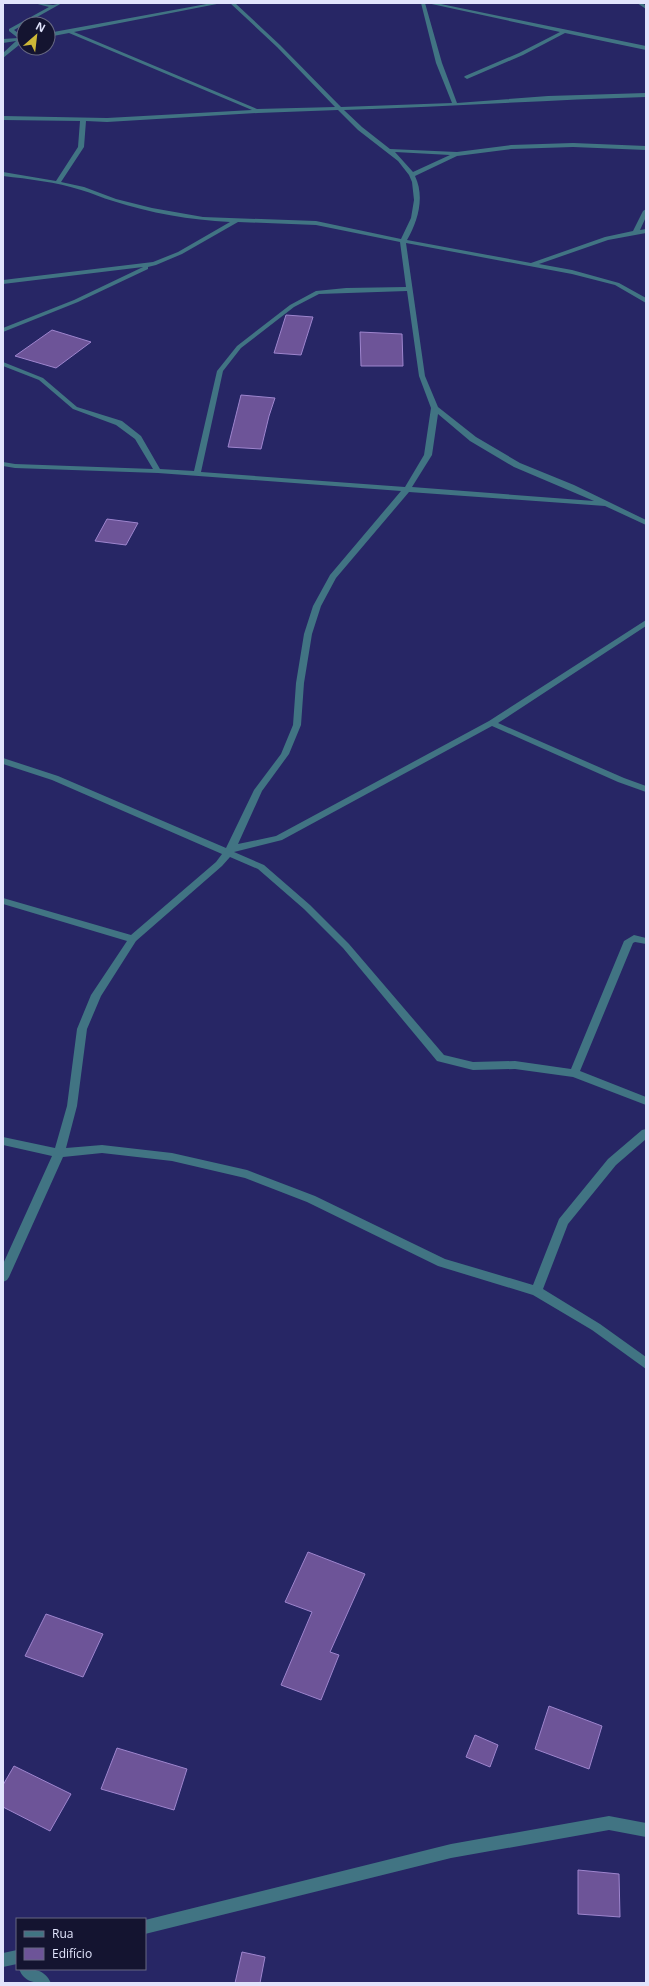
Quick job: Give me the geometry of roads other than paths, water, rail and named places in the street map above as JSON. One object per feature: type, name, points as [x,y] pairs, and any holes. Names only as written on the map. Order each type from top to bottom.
[{"type":"street","points":[[36,3],[52,6]]},
{"type":"street","points":[[35,16],[60,3]]},
{"type":"street","points":[[56,34],[181,9],[220,3]]},
{"type":"street","points":[[232,3],[266,32],[353,122],[397,158],[412,175],[416,193],[415,214],[409,233],[403,241],[422,376],[435,408],[473,439],[517,465],[608,504],[646,523]]},
{"type":"street","points":[[423,3],[439,63],[455,105]]},
{"type":"street","points":[[429,3],[646,48]]},
{"type":"street","points":[[639,3],[646,8]]},
{"type":"street","points":[[16,27],[11,30],[16,34]]},
{"type":"street","points":[[467,77],[521,54],[565,30]]},
{"type":"street","points":[[71,32],[258,111]]},
{"type":"street","points":[[3,41],[16,40]]},
{"type":"street","points":[[3,56],[16,45]]},
{"type":"street","points":[[3,118],[83,121],[258,111],[455,105],[548,98],[646,95]]},
{"type":"street","points":[[57,183],[64,175],[81,147],[83,121]]},
{"type":"street","points":[[386,150],[457,154],[511,147],[573,145],[646,148]]},
{"type":"street","points":[[412,175],[457,154]]},
{"type":"street","points":[[3,174],[82,188],[114,200],[152,210],[203,219],[316,223],[403,241],[533,264],[618,284],[646,301]]},
{"type":"street","points":[[636,232],[646,211]]},
{"type":"street","points":[[3,330],[76,301],[180,253],[237,220]]},
{"type":"street","points":[[533,264],[607,238],[646,231]]},
{"type":"street","points":[[3,282],[154,264]]},
{"type":"street","points":[[197,474],[220,371],[239,347],[292,306],[318,292],[410,289]]},
{"type":"street","points":[[3,364],[40,379],[75,408],[119,423],[138,438],[158,472]]},
{"type":"street","points":[[3,1277],[59,1153],[72,1106],[82,1029],[96,994],[133,939],[219,864],[230,850],[258,790],[285,754],[297,725],[300,683],[308,634],[317,606],[333,577],[407,489],[428,455],[435,408]]},
{"type":"street","points":[[3,464],[15,466],[197,474],[608,504]]},
{"type":"street","points":[[230,850],[279,838],[492,723],[646,622]]},
{"type":"street","points":[[492,723],[621,780],[646,789]]},
{"type":"street","points":[[3,761],[55,778],[230,850],[261,867],[307,907],[346,946],[441,1058],[473,1066],[515,1065],[574,1073],[646,1101]]},
{"type":"street","points":[[3,901],[133,939]]},
{"type":"street","points":[[574,1073],[629,941],[634,938],[646,941]]},
{"type":"street","points":[[537,1291],[563,1222],[612,1162],[646,1133]]},
{"type":"street","points":[[3,1141],[59,1153],[102,1149],[172,1157],[246,1174],[331,1208],[442,1263],[537,1291],[596,1327],[646,1364]]},
{"type":"street","points":[[146,1927],[451,1851],[609,1823],[646,1830]]},
{"type":"street","points":[[27,1970],[43,1983]]}]
